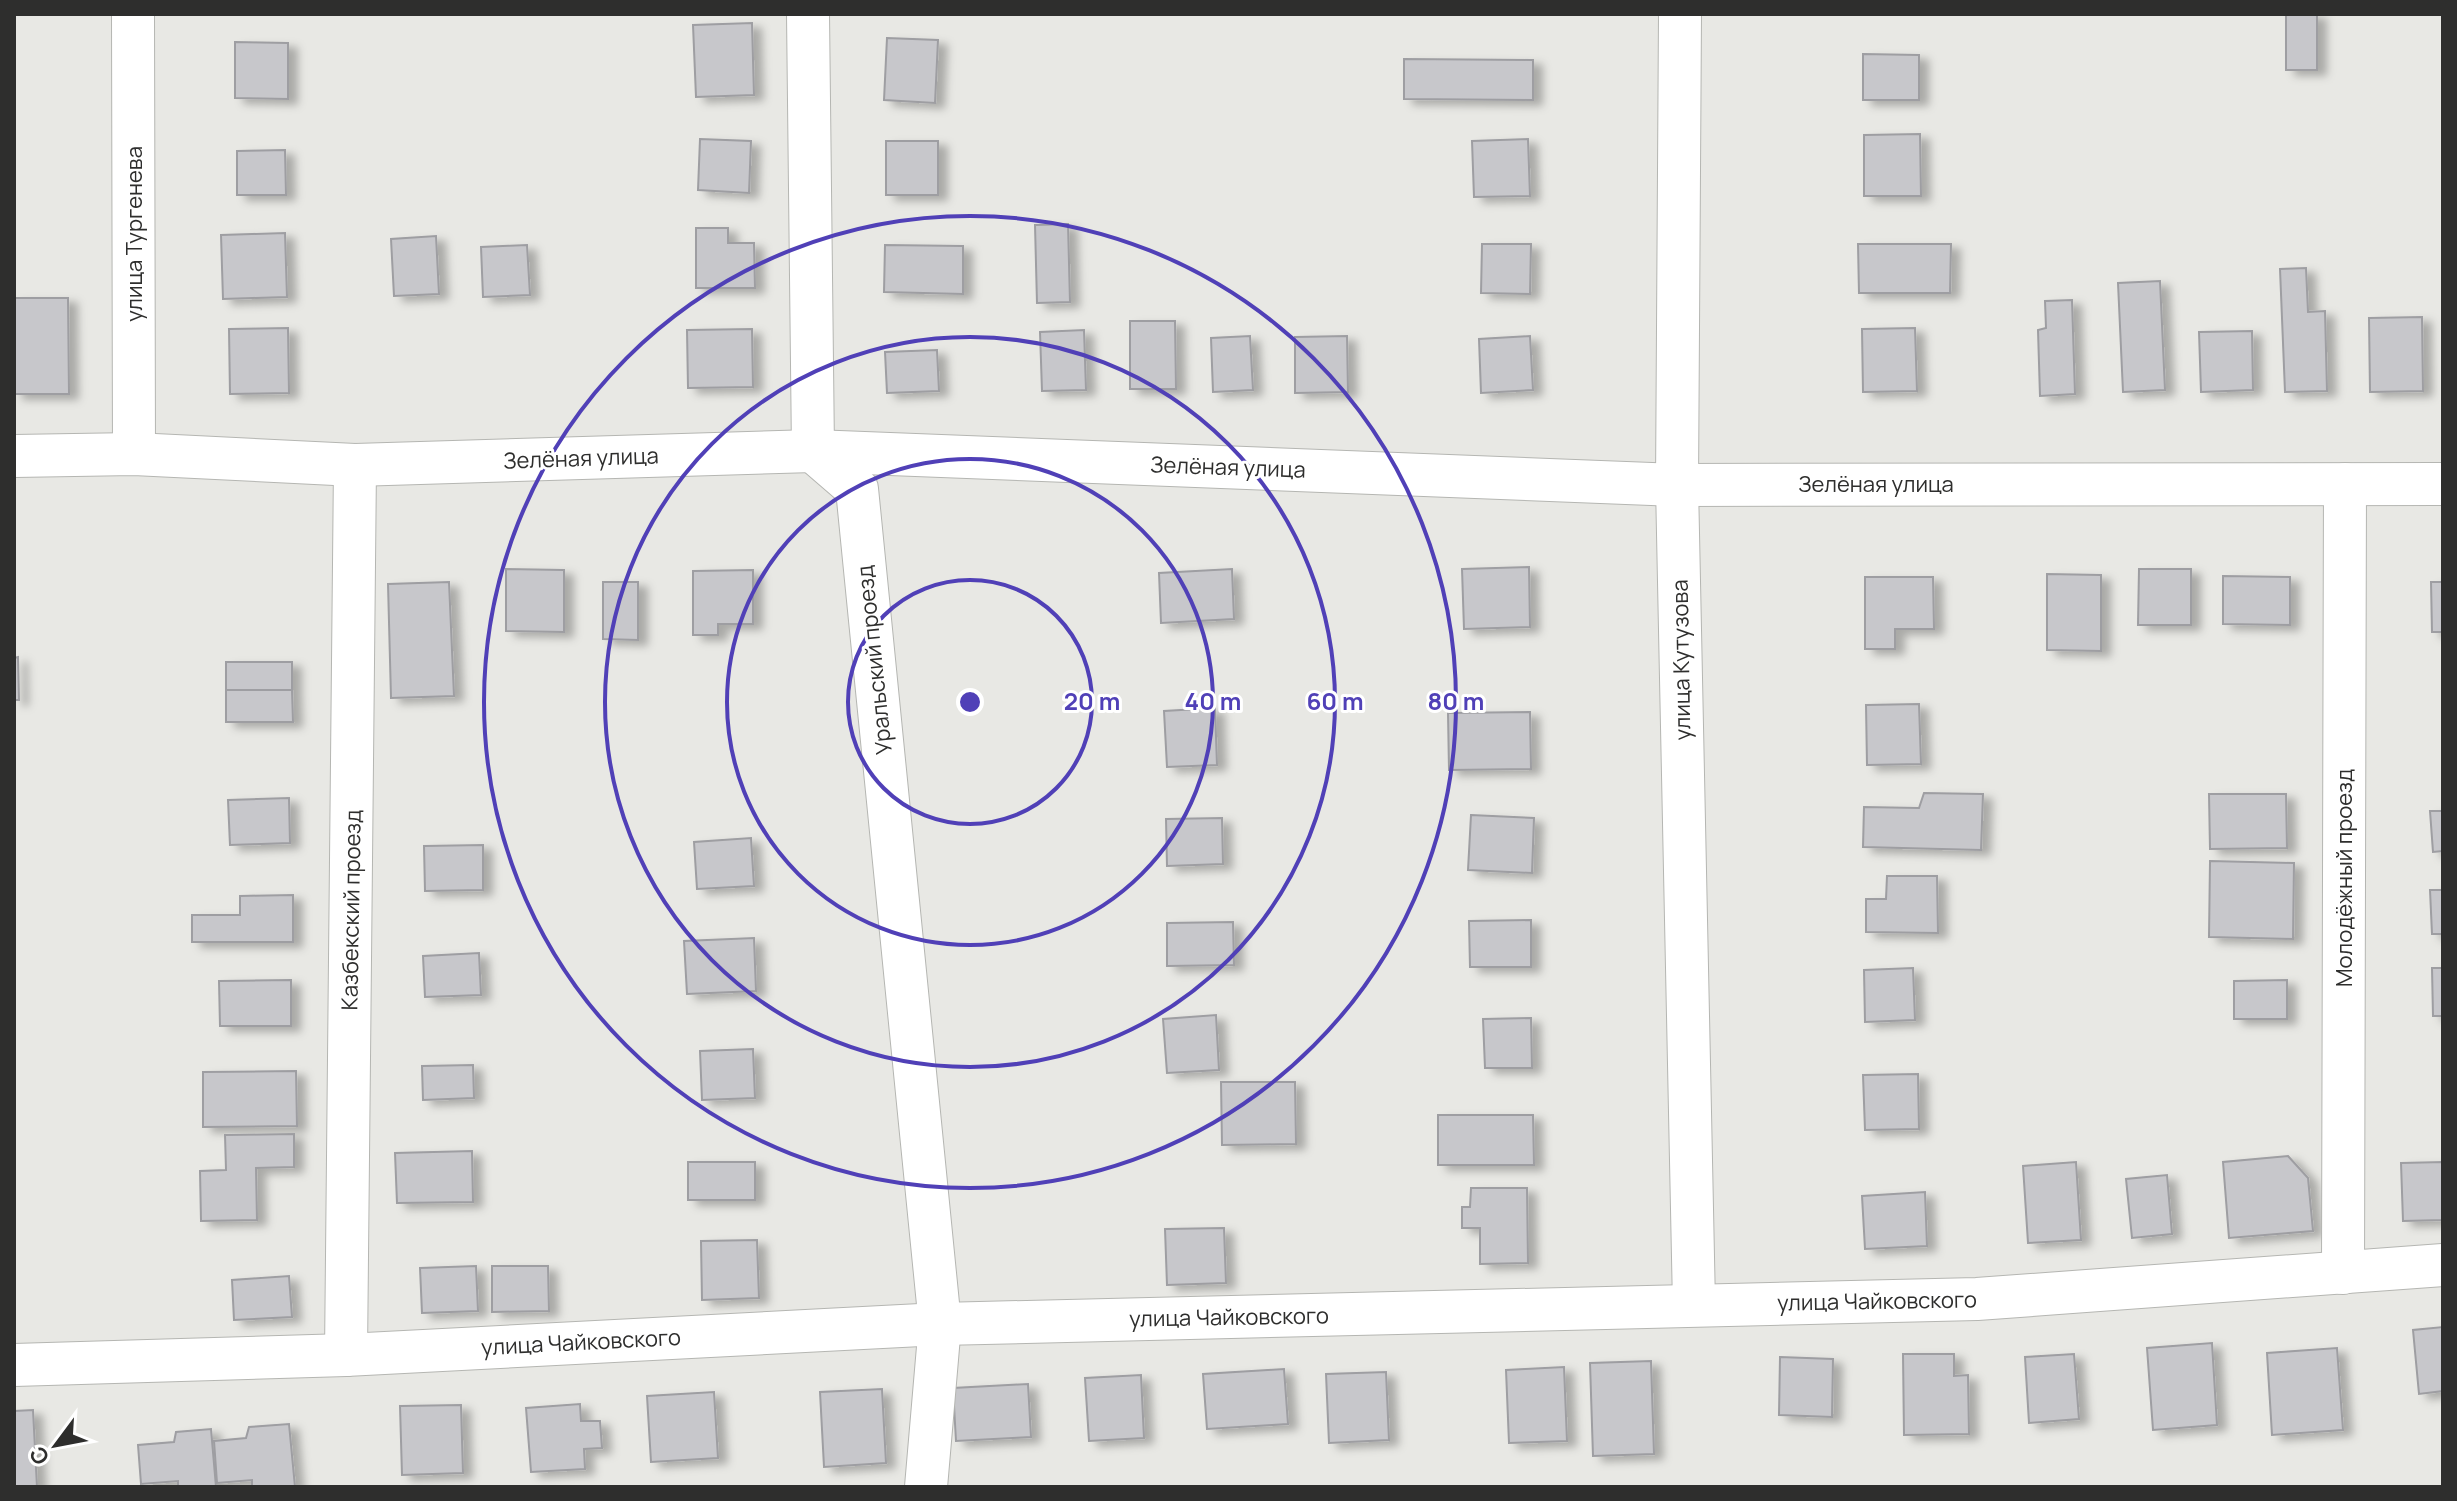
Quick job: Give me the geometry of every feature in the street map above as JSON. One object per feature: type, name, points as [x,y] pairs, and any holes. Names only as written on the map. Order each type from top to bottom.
[{"type":"street","name":"улица Тургенева","points":[[133,14],[134,454]]},
{"type":"street","points":[[808,14],[813,451]]},
{"type":"street","name":"улица Кутузова","points":[[1680,14],[1677,485],[1694,1305]]},
{"type":"street","name":"Зелёная улица","points":[[14,456],[134,454],[355,465],[813,451],[1677,485],[2443,484]]},
{"type":"street","name":"Уральский проезд","points":[[813,451],[857,489],[940,1324],[926,1487]]},
{"type":"street","name":"Казбекский проезд","points":[[346,1355],[355,465]]},
{"type":"street","name":"Молодёжный проезд","points":[[2343,1273],[2345,484]]},
{"type":"street","name":"улица Чайковского","points":[[14,1365],[346,1355],[940,1324],[1977,1299],[2443,1265]]},
{"type":"building","points":[[2286,14],[2317,14],[2317,70],[2286,70]]},
{"type":"building","points":[[752,23],[754,95],[696,97],[693,25]]},
{"type":"building","points":[[887,38],[938,40],[935,103],[884,100]]},
{"type":"building","points":[[235,42],[288,43],[288,99],[235,98]]},
{"type":"building","points":[[1863,54],[1919,55],[1919,100],[1863,100]]},
{"type":"building","points":[[1404,59],[1533,60],[1533,100],[1404,99]]},
{"type":"building","points":[[1920,134],[1921,196],[1864,196],[1864,135]]},
{"type":"building","points":[[700,139],[751,141],[749,193],[698,190]]},
{"type":"building","points":[[1528,139],[1530,196],[1474,197],[1472,141]]},
{"type":"building","points":[[886,141],[938,141],[938,195],[886,195]]},
{"type":"building","points":[[285,150],[286,195],[237,195],[237,151]]},
{"type":"building","points":[[1068,224],[1070,302],[1037,303],[1035,225]]},
{"type":"building","points":[[696,228],[728,228],[728,243],[754,243],[755,288],[696,288]]},
{"type":"building","points":[[285,233],[287,297],[223,299],[221,235]]},
{"type":"building","points":[[436,236],[439,294],[394,296],[391,239]]},
{"type":"building","points":[[1482,244],[1531,244],[1530,294],[1481,293]]},
{"type":"building","points":[[1858,244],[1951,244],[1950,293],[1859,293]]},
{"type":"building","points":[[527,245],[530,295],[483,297],[481,247]]},
{"type":"building","points":[[885,245],[963,246],[963,294],[884,292]]},
{"type":"building","points":[[2306,268],[2308,312],[2325,311],[2327,391],[2285,392],[2280,269]]},
{"type":"building","points":[[2160,281],[2165,390],[2123,392],[2118,283]]},
{"type":"building","points":[[14,298],[68,298],[69,394],[14,394]]},
{"type":"building","points":[[2072,300],[2075,394],[2040,396],[2038,330],[2046,328],[2045,301]]},
{"type":"building","points":[[2422,317],[2423,391],[2370,392],[2369,318]]},
{"type":"building","points":[[1130,321],[1175,321],[1176,389],[1130,389]]},
{"type":"building","points":[[288,328],[289,393],[230,394],[229,329]]},
{"type":"building","points":[[1915,328],[1917,391],[1863,392],[1862,329]]},
{"type":"building","points":[[752,329],[753,387],[688,388],[687,330]]},
{"type":"building","points":[[1084,330],[1086,390],[1042,391],[1040,332]]},
{"type":"building","points":[[2252,331],[2253,390],[2201,392],[2199,332]]},
{"type":"building","points":[[1250,336],[1253,390],[1213,392],[1211,338]]},
{"type":"building","points":[[1347,336],[1348,392],[1295,393],[1295,337]]},
{"type":"building","points":[[1530,336],[1533,390],[1481,393],[1479,339]]},
{"type":"building","points":[[937,350],[939,391],[887,393],[885,352]]},
{"type":"building","points":[[1529,567],[1530,627],[1464,629],[1462,569]]},
{"type":"building","points":[[506,569],[564,570],[564,632],[506,631]]},
{"type":"building","points":[[1232,569],[1234,619],[1161,623],[1159,573]]},
{"type":"building","points":[[2139,569],[2191,569],[2191,625],[2138,625]]},
{"type":"building","points":[[753,570],[753,624],[718,624],[718,635],[693,635],[693,571]]},
{"type":"building","points":[[2047,574],[2101,575],[2101,651],[2047,650]]},
{"type":"building","points":[[2223,576],[2290,577],[2290,625],[2223,624]]},
{"type":"building","points":[[1865,577],[1933,577],[1934,629],[1895,629],[1895,649],[1865,649]]},
{"type":"building","points":[[449,582],[454,696],[391,698],[388,584]]},
{"type":"building","points":[[603,582],[638,582],[638,640],[603,639]]},
{"type":"building","points":[[2431,582],[2443,582],[2443,632],[2432,632]]},
{"type":"building","points":[[18,657],[19,700],[14,700],[14,658]]},
{"type":"building","points":[[226,662],[292,662],[292,690],[226,690]]},
{"type":"building","points":[[226,690],[292,690],[293,722],[226,722]]},
{"type":"building","points":[[1919,704],[1921,764],[1867,765],[1866,705]]},
{"type":"building","points":[[1215,708],[1217,765],[1167,767],[1164,711]]},
{"type":"building","points":[[1530,712],[1531,769],[1449,770],[1448,713]]},
{"type":"building","points":[[1924,793],[1983,794],[1981,850],[1863,847],[1864,807],[1919,808]]},
{"type":"building","points":[[2209,794],[2286,794],[2287,848],[2210,849]]},
{"type":"building","points":[[289,798],[290,843],[230,845],[228,800]]},
{"type":"building","points":[[2430,811],[2443,811],[2443,851],[2433,852]]},
{"type":"building","points":[[1471,815],[1534,818],[1532,873],[1468,870]]},
{"type":"building","points":[[1222,818],[1223,864],[1167,866],[1166,819]]},
{"type":"building","points":[[751,838],[754,886],[697,889],[694,842]]},
{"type":"building","points":[[483,845],[483,890],[425,891],[424,846]]},
{"type":"building","points":[[2210,861],[2294,863],[2293,939],[2209,937]]},
{"type":"building","points":[[1887,876],[1937,876],[1938,933],[1866,932],[1866,899],[1886,899]]},
{"type":"building","points":[[2430,890],[2443,890],[2443,934],[2432,934]]},
{"type":"building","points":[[293,895],[293,942],[192,942],[192,915],[240,915],[240,896]]},
{"type":"building","points":[[1531,920],[1531,967],[1470,967],[1469,921]]},
{"type":"building","points":[[1233,922],[1234,965],[1167,966],[1167,923]]},
{"type":"building","points":[[754,938],[756,991],[687,994],[684,941]]},
{"type":"building","points":[[479,953],[481,995],[425,997],[423,956]]},
{"type":"building","points":[[1913,968],[1915,1020],[1865,1022],[1864,970]]},
{"type":"building","points":[[2432,968],[2443,968],[2443,1016],[2433,1016]]},
{"type":"building","points":[[291,980],[291,1026],[220,1026],[219,981]]},
{"type":"building","points":[[2287,980],[2287,1019],[2234,1019],[2234,981]]},
{"type":"building","points":[[1216,1015],[1219,1070],[1167,1073],[1163,1019]]},
{"type":"building","points":[[1531,1018],[1532,1068],[1485,1068],[1483,1019]]},
{"type":"building","points":[[753,1049],[755,1098],[702,1100],[700,1051]]},
{"type":"building","points":[[473,1065],[474,1098],[423,1100],[422,1066]]},
{"type":"building","points":[[296,1071],[297,1126],[203,1127],[203,1072]]},
{"type":"building","points":[[1918,1074],[1919,1129],[1865,1130],[1863,1075]]},
{"type":"building","points":[[1221,1082],[1295,1082],[1296,1144],[1222,1145]]},
{"type":"building","points":[[1438,1115],[1533,1115],[1534,1165],[1438,1165]]},
{"type":"building","points":[[294,1134],[294,1167],[256,1168],[257,1220],[201,1221],[200,1171],[226,1170],[225,1135]]},
{"type":"building","points":[[472,1151],[473,1202],[397,1203],[395,1153]]},
{"type":"building","points":[[2288,1156],[2308,1178],[2313,1231],[2229,1238],[2223,1162]]},
{"type":"building","points":[[688,1162],[755,1162],[755,1200],[688,1200]]},
{"type":"building","points":[[2076,1162],[2081,1240],[2028,1243],[2023,1166]]},
{"type":"building","points":[[2443,1162],[2443,1220],[2403,1221],[2401,1163]]},
{"type":"building","points":[[2167,1175],[2172,1234],[2132,1238],[2126,1179]]},
{"type":"building","points":[[1471,1188],[1527,1188],[1528,1263],[1480,1264],[1480,1228],[1462,1228],[1462,1207],[1470,1207]]},
{"type":"building","points":[[1925,1192],[1927,1246],[1865,1249],[1862,1196]]},
{"type":"building","points":[[1224,1228],[1226,1283],[1167,1285],[1165,1229]]},
{"type":"building","points":[[757,1240],[759,1298],[702,1300],[701,1241]]},
{"type":"building","points":[[476,1266],[478,1311],[422,1313],[420,1268]]},
{"type":"building","points":[[492,1266],[548,1266],[549,1311],[492,1312]]},
{"type":"building","points":[[289,1276],[292,1317],[234,1320],[232,1280]]},
{"type":"building","points":[[2443,1327],[2443,1391],[2419,1394],[2413,1330]]},
{"type":"building","points":[[2212,1343],[2217,1425],[2153,1430],[2147,1348]]},
{"type":"building","points":[[2337,1348],[2343,1430],[2272,1435],[2267,1353]]},
{"type":"building","points":[[1903,1354],[1954,1354],[1954,1376],[1968,1375],[1969,1434],[1904,1435]]},
{"type":"building","points":[[2074,1354],[2079,1419],[2029,1423],[2025,1357]]},
{"type":"building","points":[[1780,1357],[1833,1359],[1832,1417],[1779,1415]]},
{"type":"building","points":[[1651,1361],[1654,1454],[1593,1456],[1590,1363]]},
{"type":"building","points":[[1564,1367],[1567,1441],[1509,1443],[1506,1370]]},
{"type":"building","points":[[1284,1369],[1288,1424],[1207,1429],[1203,1374]]},
{"type":"building","points":[[1386,1372],[1389,1440],[1329,1443],[1326,1374]]},
{"type":"building","points":[[1141,1375],[1144,1438],[1089,1441],[1085,1378]]},
{"type":"building","points":[[1028,1384],[1031,1437],[956,1441],[953,1388]]},
{"type":"building","points":[[882,1389],[886,1463],[824,1467],[820,1392]]},
{"type":"building","points":[[714,1392],[718,1458],[651,1462],[647,1396]]},
{"type":"building","points":[[580,1404],[581,1421],[600,1421],[602,1448],[584,1449],[585,1469],[531,1472],[526,1408]]},
{"type":"building","points":[[461,1405],[463,1473],[402,1475],[400,1406]]},
{"type":"building","points":[[33,1410],[37,1487],[14,1487],[14,1411]]},
{"type":"building","points":[[289,1424],[295,1487],[252,1487],[252,1480],[217,1483],[214,1441],[246,1438],[249,1427]]},
{"type":"building","points":[[211,1429],[216,1487],[178,1487],[178,1481],[141,1484],[138,1445],[174,1442],[176,1432]]}]
